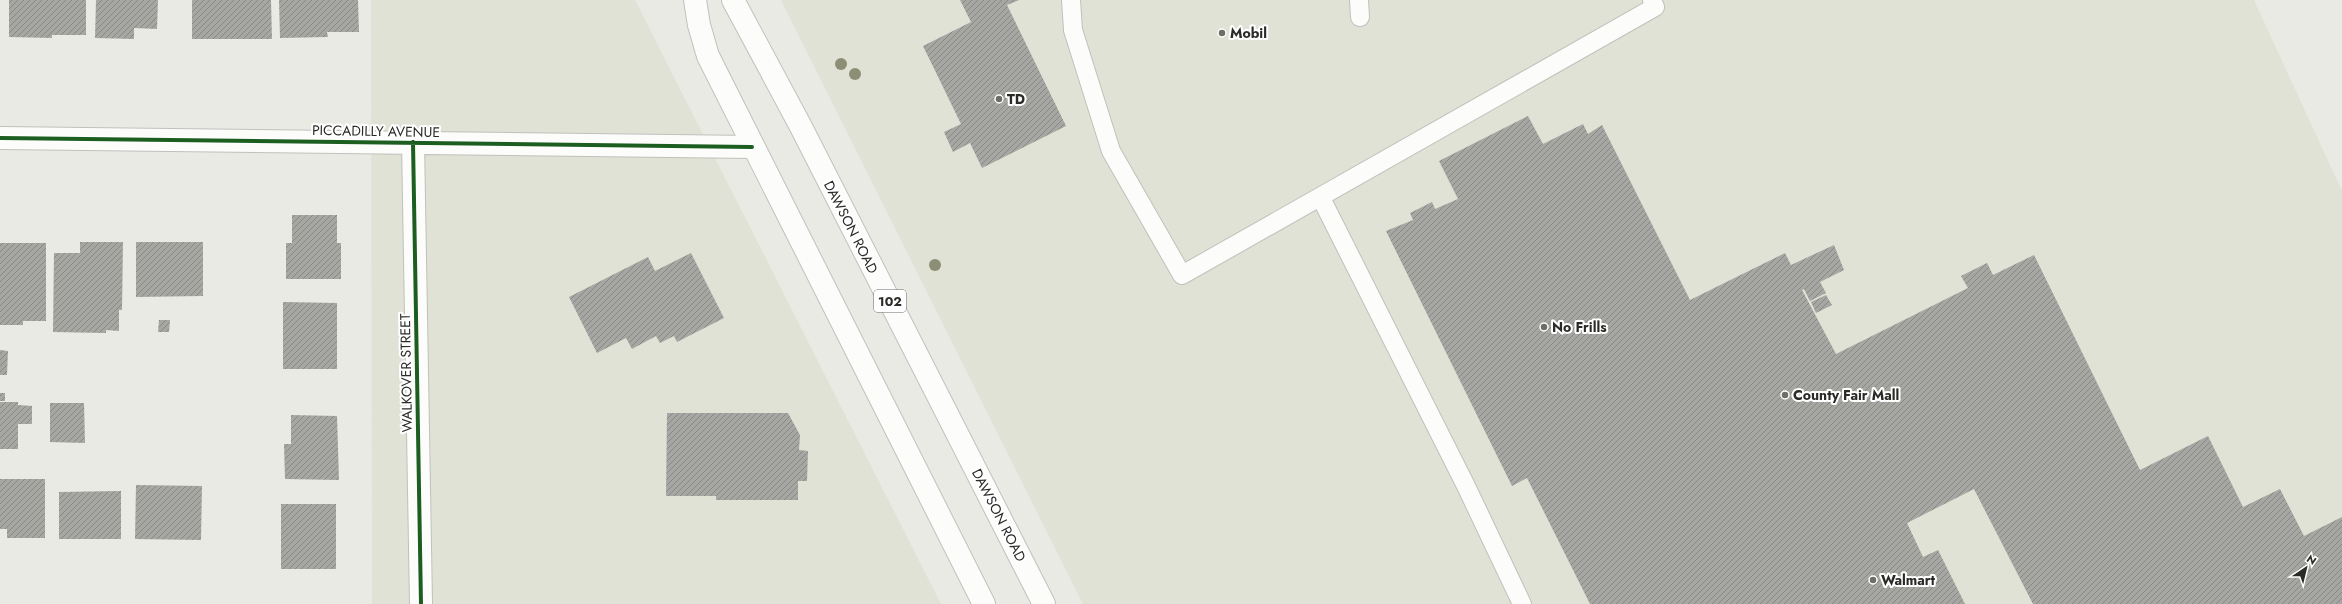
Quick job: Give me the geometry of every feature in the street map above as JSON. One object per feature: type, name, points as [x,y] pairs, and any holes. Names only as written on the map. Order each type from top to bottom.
[{"type":"main road","points":[[695,0],[699,25],[708,56],[752,147],[984,604]]},
{"type":"main road","name":"DAWSON ROAD","points":[[733,0],[796,118],[1044,604]]},
{"type":"main road","name":"PICCADILLY AVENUE","points":[[0,138],[752,147]]},
{"type":"main road","name":"WALKOVER STREET","points":[[413,142],[421,604]]},
{"type":"lane","points":[[1071,0],[1073,30],[1111,151],[1182,275],[1655,7],[1652,0]]},
{"type":"lane","points":[[1320,198],[1466,486],[1522,604]]},
{"type":"shaded area","points":[[371,0],[635,0],[941,604],[372,604]]},
{"type":"shaded area","points":[[781,0],[2254,0],[2342,191],[2342,604],[1083,604]]},
{"type":"building","points":[[9,0],[86,0],[86,35],[52,35],[52,38],[9,37]]},
{"type":"building","points":[[96,0],[158,0],[157,29],[134,28],[134,39],[95,38]]},
{"type":"building","points":[[192,0],[271,0],[272,39],[192,39]]},
{"type":"building","points":[[279,0],[358,0],[359,32],[327,32],[328,37],[280,38]]},
{"type":"building","points":[[960,0],[1019,0],[1007,5],[1066,126],[982,168],[970,143],[953,152],[944,132],[961,124],[923,46],[971,22]]},
{"type":"building","name":"County Fair Mall","points":[[1528,116],[1543,144],[1583,124],[1588,134],[1602,125],[1690,300],[1785,253],[1791,265],[1834,245],[1844,270],[1820,282],[1826,293],[1810,301],[1804,289],[1802,290],[1836,354],[1968,288],[1961,276],[1987,263],[1993,275],[2034,255],[2140,470],[2208,436],[2243,507],[2280,489],[2304,536],[2342,517],[2342,604],[2033,604],[1974,489],[1907,523],[1923,557],[1938,550],[1965,604],[1590,604],[1527,478],[1512,486],[1386,231],[1413,220],[1410,213],[1432,202],[1435,209],[1458,199],[1439,161]]},
{"type":"building","points":[[292,215],[337,215],[337,243],[341,243],[341,279],[286,279],[286,243],[292,243]]},
{"type":"building","points":[[80,242],[123,242],[122,310],[119,310],[119,331],[106,330],[106,333],[53,332],[54,253],[80,253]]},
{"type":"building","points":[[136,242],[203,242],[203,296],[136,297]]},
{"type":"building","points":[[0,243],[46,243],[46,321],[23,321],[23,325],[0,325]]},
{"type":"building","points":[[691,253],[724,318],[677,342],[674,336],[660,343],[656,336],[632,349],[626,338],[597,353],[569,297],[648,257],[655,271]]},
{"type":"building","points":[[1826,295],[1832,305],[1816,313],[1811,302]]},
{"type":"building","points":[[283,302],[337,303],[337,369],[283,369]]},
{"type":"building","points":[[159,320],[170,320],[169,332],[158,332]]},
{"type":"building","points":[[0,350],[8,351],[7,375],[0,375]]},
{"type":"building","points":[[0,393],[5,393],[5,401],[0,401]]},
{"type":"building","points":[[0,402],[18,402],[18,405],[32,406],[32,424],[18,424],[18,449],[0,449]]},
{"type":"building","points":[[50,403],[84,403],[85,443],[50,442]]},
{"type":"building","points":[[667,413],[788,413],[800,435],[799,450],[808,451],[807,481],[798,481],[798,500],[716,500],[716,496],[666,496]]},
{"type":"building","points":[[291,415],[337,416],[339,480],[285,479],[284,444],[291,444]]},
{"type":"building","points":[[0,479],[45,479],[45,538],[7,538],[7,529],[0,529]]},
{"type":"building","points":[[136,485],[202,486],[201,540],[135,539]]},
{"type":"building","points":[[121,491],[121,539],[59,539],[59,492]]},
{"type":"building","points":[[281,504],[336,504],[336,569],[281,569]]},
{"type":"cycle path","points":[[0,138],[752,147]]},
{"type":"cycle path","points":[[413,142],[421,604]]},
{"type":"place","name":"Mobil","points":[[1222,33]]},
{"type":"place","name":"TD","points":[[999,99]]},
{"type":"place","name":"No Frills","points":[[1544,327]]},
{"type":"place","name":"County Fair Mall","points":[[1785,395]]},
{"type":"place","name":"Walmart","points":[[1873,580]]}]
